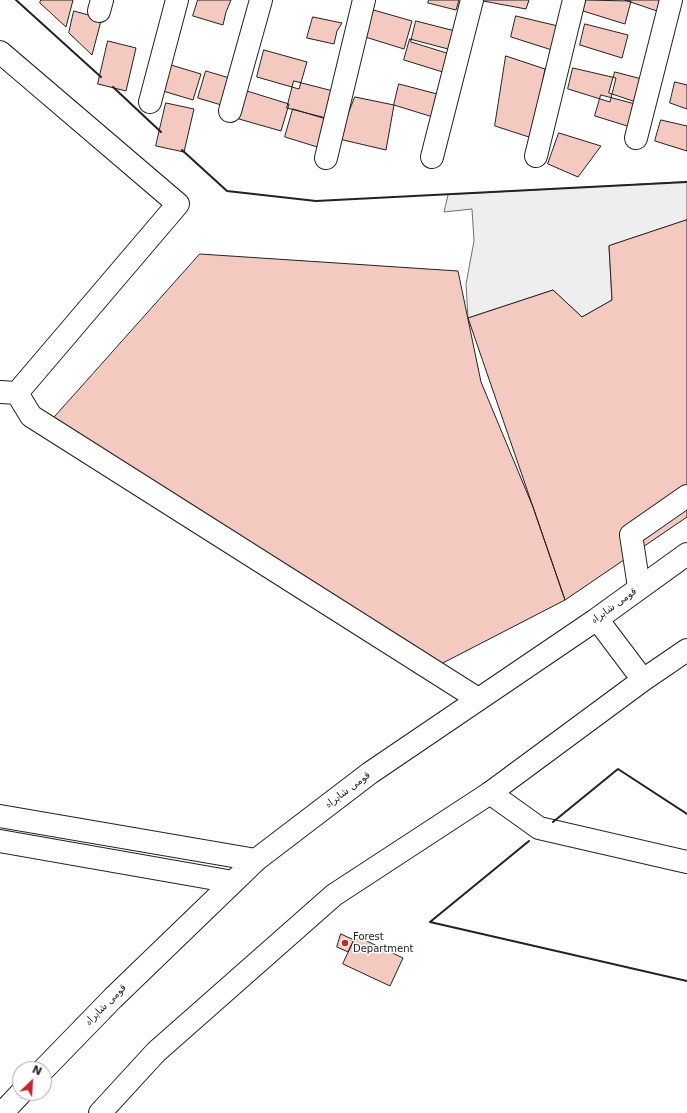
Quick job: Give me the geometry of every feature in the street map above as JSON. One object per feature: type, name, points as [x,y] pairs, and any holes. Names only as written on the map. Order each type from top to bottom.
[{"type":"main road","points":[[150,102],[177,0]]},
{"type":"main road","points":[[230,111],[261,0]]},
{"type":"main road","points":[[326,158],[364,0]]},
{"type":"main road","points":[[432,157],[472,0]]},
{"type":"main road","points":[[536,156],[574,0]]},
{"type":"main road","points":[[636,138],[671,0]]},
{"type":"main road","points":[[0,52],[178,204],[8,392],[31,416],[478,699]]},
{"type":"main road","points":[[640,587],[631,535],[687,496]]},
{"type":"main road","name":"قومی شاہراہ","points":[[52,1061],[113,998],[256,860],[370,773],[597,619],[687,554]]},
{"type":"main road","points":[[597,619],[643,680]]},
{"type":"main road","points":[[100,1113],[156,1052],[334,895],[490,793],[643,680],[687,650]]},
{"type":"main road","points":[[490,793],[539,828],[687,862]]},
{"type":"main road","points":[[0,816],[256,860]]},
{"type":"main road","points":[[0,841],[233,882]]},
{"type":"main road","points":[[2,1113],[13,1101]]},
{"type":"shaded area","points":[[687,182],[687,220],[609,246],[612,300],[582,317],[553,290],[468,318],[466,284],[474,241],[472,209],[444,212],[448,195]]},
{"type":"building","points":[[41,0],[73,0],[66,27],[40,3]]},
{"type":"building","points":[[198,0],[231,0],[223,25],[193,16]]},
{"type":"building","points":[[429,0],[459,0],[456,10],[428,3]]},
{"type":"building","points":[[529,0],[526,9],[483,1]]},
{"type":"building","points":[[586,0],[631,1],[625,24],[583,11]]},
{"type":"building","points":[[625,0],[670,0],[667,14]]},
{"type":"building","points":[[370,9],[412,21],[404,49],[362,36]]},
{"type":"building","points":[[74,11],[102,17],[92,55],[69,33]]},
{"type":"building","points":[[516,16],[558,26],[552,50],[511,37]]},
{"type":"building","points":[[313,17],[342,23],[337,31],[334,44],[307,38]]},
{"type":"building","points":[[416,21],[459,32],[453,55],[411,42]]},
{"type":"building","points":[[585,24],[628,35],[622,58],[580,45]]},
{"type":"building","points":[[410,39],[452,50],[446,73],[404,60]]},
{"type":"building","points":[[108,41],[136,48],[126,91],[98,84]]},
{"type":"building","points":[[264,50],[307,62],[299,89],[257,77]]},
{"type":"building","points":[[506,56],[545,69],[532,138],[495,126]]},
{"type":"building","points":[[171,65],[201,74],[193,100],[163,91]]},
{"type":"building","points":[[573,68],[616,78],[610,102],[568,89]]},
{"type":"building","points":[[206,71],[236,80],[228,107],[198,98]]},
{"type":"building","points":[[615,72],[657,83],[651,107],[609,93]]},
{"type":"building","points":[[294,81],[337,92],[330,119],[287,108]]},
{"type":"building","points":[[675,82],[687,85],[687,109],[670,103]]},
{"type":"building","points":[[399,84],[441,95],[436,118],[394,105]]},
{"type":"building","points":[[247,91],[289,104],[281,131],[239,119]]},
{"type":"building","points":[[601,95],[643,106],[637,129],[595,116]]},
{"type":"building","points":[[355,97],[394,105],[386,150],[339,139]]},
{"type":"building","points":[[166,103],[194,109],[184,152],[156,146]]},
{"type":"building","points":[[293,109],[336,122],[327,150],[285,137]]},
{"type":"building","points":[[661,120],[687,126],[687,151],[655,141]]},
{"type":"building","points":[[559,133],[601,146],[578,177],[548,164]]},
{"type":"building","points":[[687,220],[687,517],[565,600],[468,318],[553,290],[582,317],[612,300],[609,246]]},
{"type":"building","points":[[200,254],[458,271],[481,382],[533,507],[565,600],[437,666],[52,420]]},
{"type":"building","name":"Forest Department","points":[[341,934],[354,940],[348,952],[337,947]]},
{"type":"building","points":[[356,936],[403,958],[390,986],[343,964]]},
{"type":"wall","points":[[16,0],[101,77]]},
{"type":"wall","points":[[113,87],[161,132]]},
{"type":"wall","points":[[182,150],[227,191],[316,201],[687,182]]},
{"type":"wall","points":[[553,822],[618,769],[687,814]]},
{"type":"wall","points":[[529,841],[430,922],[687,981]]},
{"type":"place","name":"Forest Department","points":[[345,943]]}]
